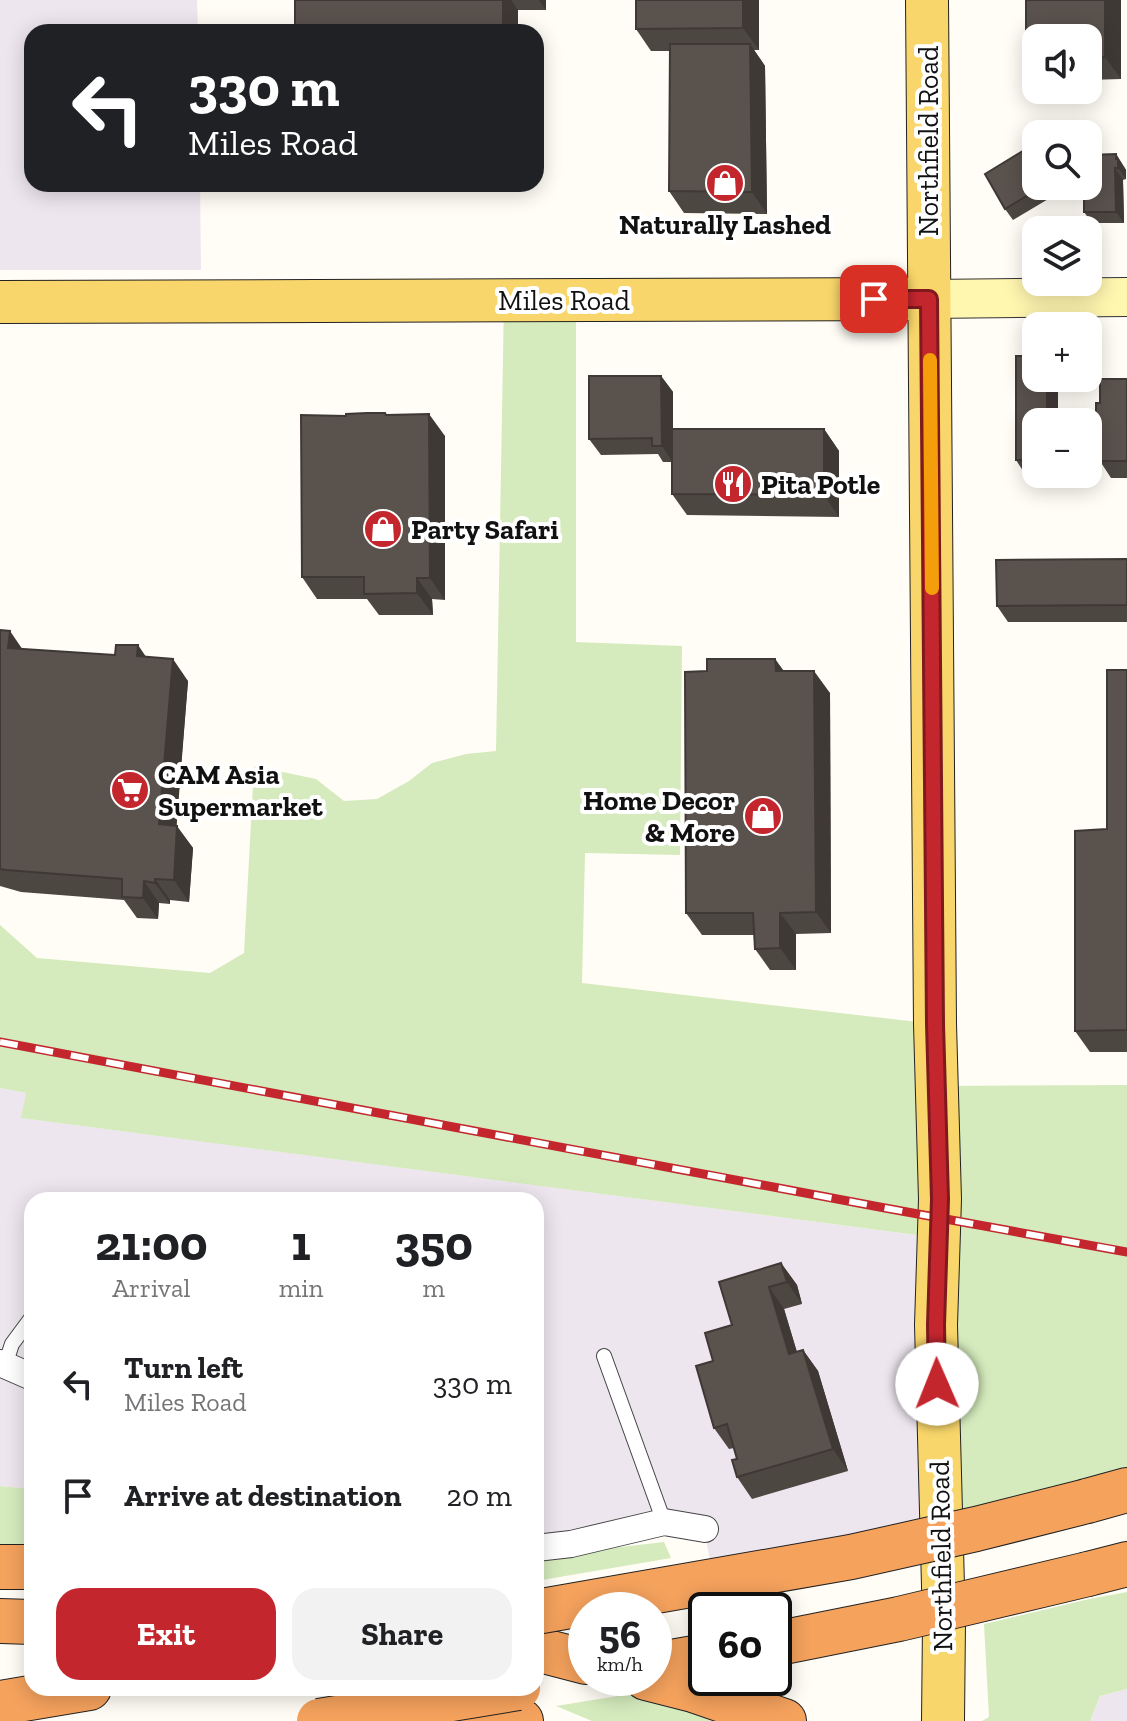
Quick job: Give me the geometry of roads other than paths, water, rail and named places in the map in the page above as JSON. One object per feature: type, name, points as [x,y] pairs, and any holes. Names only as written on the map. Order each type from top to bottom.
[{"type":"highway","points":[[544,1611],[851,1557],[1107,1496]]},
{"type":"highway","points":[[0,1567],[24,1567]]},
{"type":"highway","points":[[792,1640],[915,1616],[1108,1569]]},
{"type":"highway","points":[[0,1621],[24,1622]]},
{"type":"highway","points":[[544,1651],[568,1657]]},
{"type":"highway","points":[[544,1684],[568,1680]]},
{"type":"highway","points":[[672,1685],[784,1721]]},
{"type":"highway","points":[[0,1703],[43,1696]]},
{"type":"highway","points":[[445,1696],[521,1721]]},
{"type":"highway","points":[[319,1721],[470,1696]]},
{"type":"main road","name":"Northfield Road","points":[[927,0],[935,1009],[940,1199],[936,1325],[944,1623],[943,1721]]},
{"type":"main road","name":"Miles Road","points":[[0,302],[1127,297]]},
{"type":"street","points":[[2,1364],[24,1374]]},
{"type":"street","points":[[544,1547],[571,1544],[664,1522],[705,1529]]},
{"type":"lane","points":[[2,1364],[24,1328]]},
{"type":"lane","points":[[604,1356],[664,1522]]},
{"type":"railway","points":[[0,1042],[1127,1252]]},
{"type":"place","name":"Naturally Lashed","points":[[725,183]]},
{"type":"place","name":"Pita Potle","points":[[733,484]]},
{"type":"place","name":"Party Safari","points":[[383,529]]},
{"type":"place","name":"CAM Asia Supermarket","points":[[130,790]]},
{"type":"place","name":"Home Decor & More","points":[[763,816]]}]
